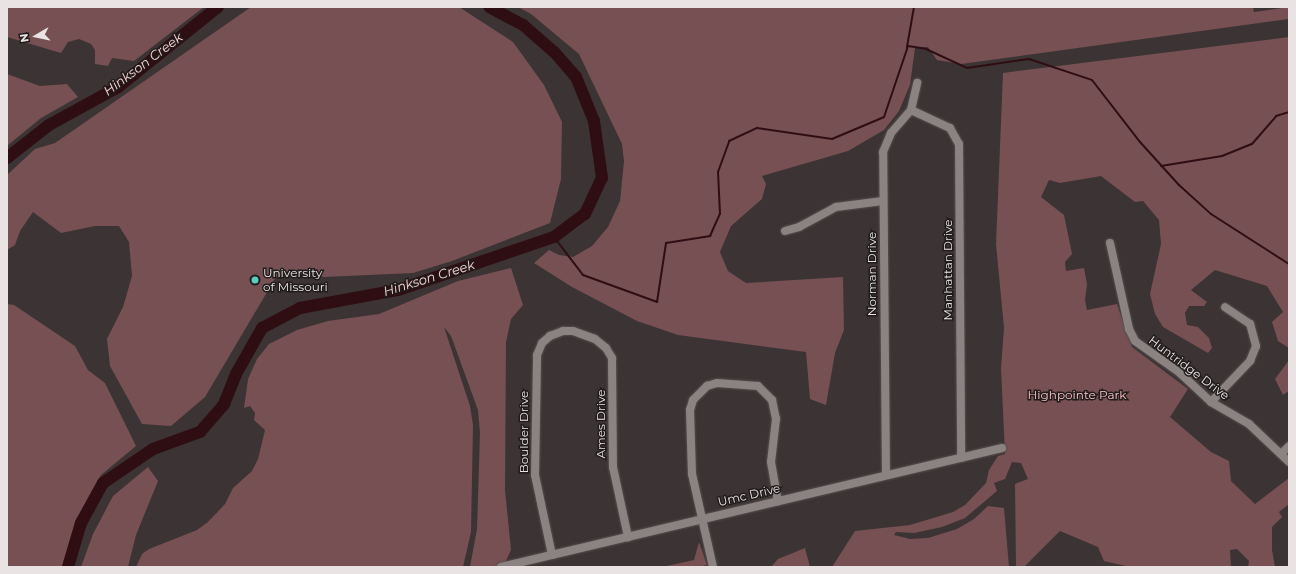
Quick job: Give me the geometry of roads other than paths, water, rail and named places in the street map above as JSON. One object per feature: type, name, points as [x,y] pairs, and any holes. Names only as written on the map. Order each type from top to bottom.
[{"type":"street","name":"Norman Drive","points":[[886,475],[883,152],[886,142],[911,110],[917,83]]},
{"type":"street","name":"Manhattan Drive","points":[[911,110],[950,128],[959,144],[961,458]]},
{"type":"street","points":[[785,231],[799,227],[836,207],[883,201]]},
{"type":"street","name":"Huntridge Drive","points":[[1110,243],[1129,329],[1135,341],[1180,373],[1211,402],[1249,424],[1289,462]]},
{"type":"street","points":[[1211,402],[1250,361],[1256,346],[1256,338],[1250,324],[1225,307]]},
{"type":"street","name":"Ames Drive","points":[[573,331],[595,340],[606,348],[612,358],[613,467],[628,537]]},
{"type":"street","name":"Boulder Drive","points":[[552,555],[535,475],[537,355],[542,343],[550,336],[573,331]]},
{"type":"street","points":[[713,567],[692,474],[690,410],[698,392],[716,383],[758,386],[772,400],[776,419],[771,462],[778,501]]},
{"type":"street","points":[[1282,454],[1289,446]]},
{"type":"street","name":"Umc Drive","points":[[501,567],[1002,448]]},
{"type":"waterway","name":"Hinkson Creek","points":[[7,158],[49,125],[118,87],[218,7]]},
{"type":"waterway","name":"Hinkson Creek","points":[[68,567],[81,523],[103,483],[153,449],[200,432],[224,404],[236,374],[262,328],[300,308],[398,290],[554,237],[585,214],[602,178],[594,121],[576,77],[554,52],[523,25],[489,7]]},
{"type":"waterway","points":[[907,47],[914,7]]},
{"type":"waterway","points":[[554,237],[583,275],[657,302],[666,243],[710,236],[720,214],[718,172],[729,141],[757,128],[832,139],[884,117],[908,46],[926,49],[967,68],[1029,59],[1092,80],[1140,142],[1179,185],[1211,214],[1289,264]]},
{"type":"waterway","points":[[1161,166],[1222,156],[1252,144],[1276,116],[1289,112]]},
{"type":"place","name":"University of Missouri","points":[[255,280]]},
{"type":"park label","name":"Highpointe Park","points":[[1077,395]]}]
